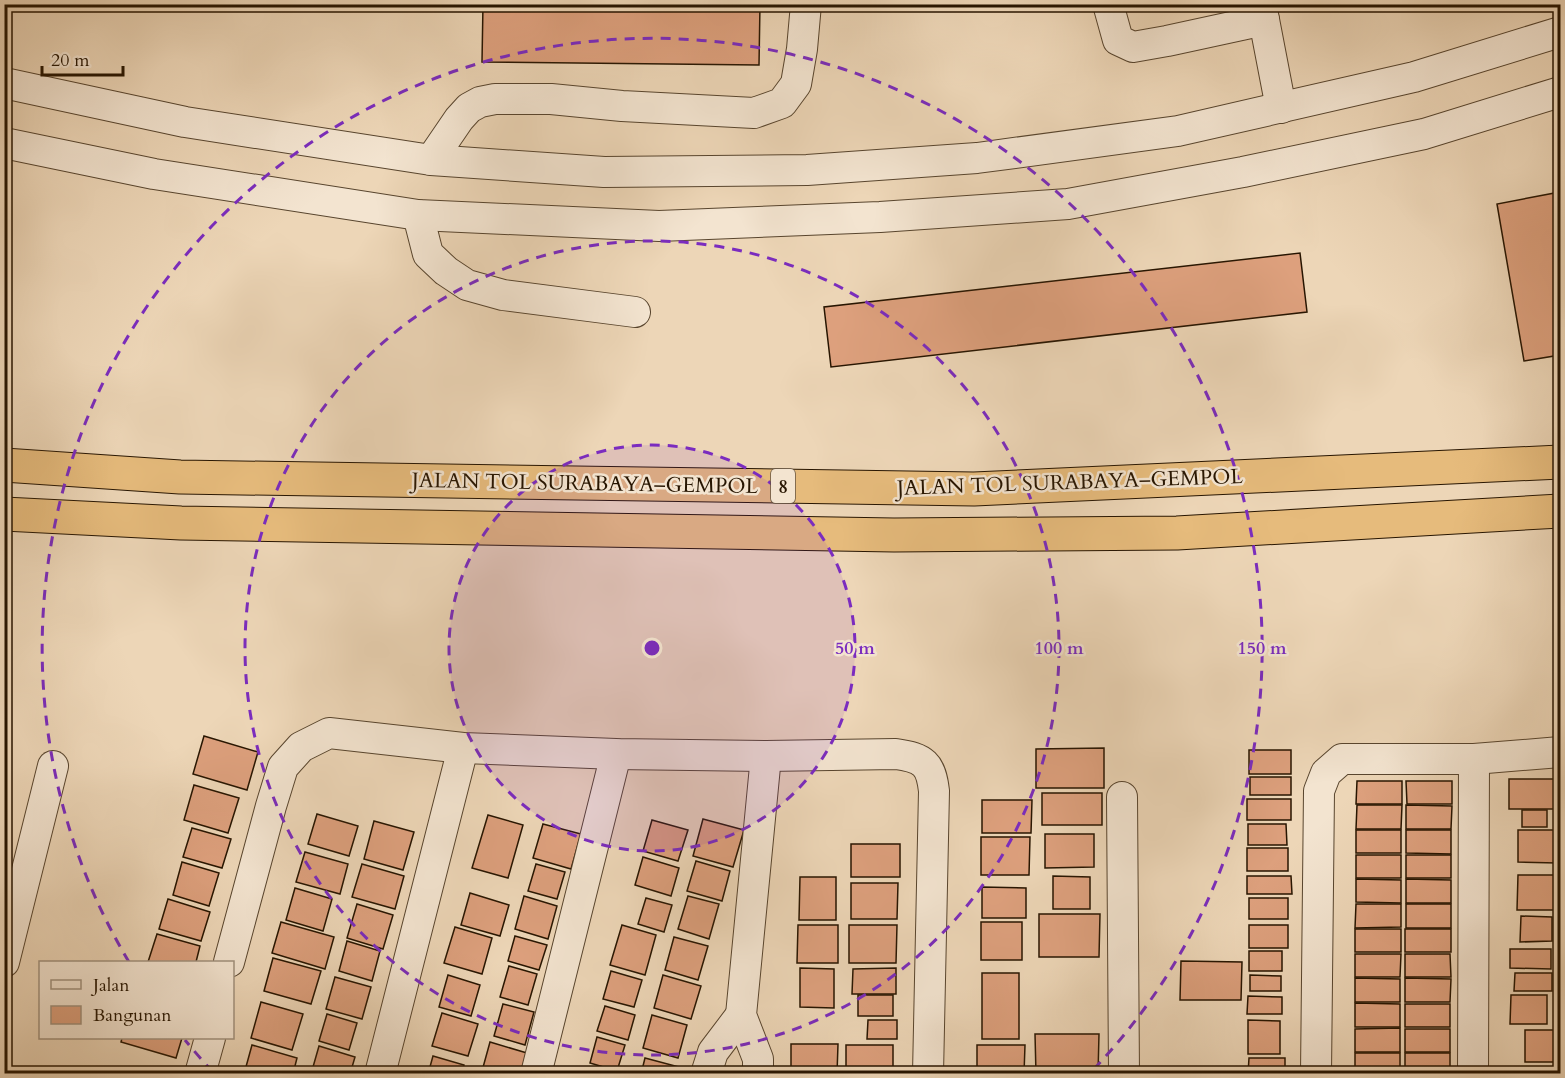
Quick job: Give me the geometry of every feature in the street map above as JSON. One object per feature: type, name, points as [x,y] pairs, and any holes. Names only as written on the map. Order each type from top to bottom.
[{"type":"highway","name":"JALAN TOL SURABAYA–GEMPOL","points":[[4,465],[180,477],[974,489],[1560,462]]},
{"type":"highway","name":"8","points":[[4,514],[193,523],[906,535],[1177,533],[1560,511]]},
{"type":"street","points":[[431,160],[469,108],[480,102],[495,99],[551,99],[622,106],[754,113],[782,103],[796,84],[806,4]]},
{"type":"street","points":[[1108,4],[1118,40],[1133,47],[1167,41],[1262,12],[1281,108]]},
{"type":"street","points":[[4,83],[185,122],[431,160],[604,172],[807,170],[977,158],[1178,131],[1414,77],[1560,32]]},
{"type":"street","points":[[4,143],[154,174],[418,215],[659,226],[880,217],[1068,204],[1243,172],[1424,134],[1560,92]]},
{"type":"street","points":[[418,215],[428,254],[446,272],[467,285],[503,295],[635,312]]},
{"type":"street","points":[[230,961],[283,767],[301,747],[329,733],[463,748],[616,754],[766,756],[896,754],[910,756],[922,761],[932,774],[934,791],[928,1074]]},
{"type":"street","points":[[380,1074],[463,748]]},
{"type":"street","points":[[1316,1074],[1319,791],[1326,773],[1342,759],[1474,759],[1560,752]]},
{"type":"street","points":[[536,1074],[616,754]]},
{"type":"street","points":[[758,1074],[758,1059],[741,1015],[766,756]]},
{"type":"street","points":[[1473,1074],[1474,759]]},
{"type":"street","points":[[4,962],[53,766]]},
{"type":"street","points":[[1122,797],[1124,1074]]},
{"type":"street","points":[[706,1074],[713,1052],[741,1015]]},
{"type":"street","points":[[200,1074],[210,1039]]},
{"type":"building","points":[[483,4],[760,4],[759,65],[482,62]]},
{"type":"building","points":[[1560,192],[1560,355],[1524,361],[1497,204]]},
{"type":"building","points":[[1300,253],[1307,312],[831,367],[824,307]]},
{"type":"building","points":[[204,736],[258,752],[247,790],[193,774]]},
{"type":"building","points":[[1104,748],[1104,788],[1036,788],[1036,749]]},
{"type":"building","points":[[1249,750],[1291,750],[1291,774],[1249,774]]},
{"type":"building","points":[[4,762],[11,764],[4,789]]},
{"type":"building","points":[[1250,777],[1291,777],[1291,795],[1250,795]]},
{"type":"building","points":[[1509,779],[1559,779],[1558,809],[1509,809]]},
{"type":"building","points":[[1357,781],[1402,781],[1402,804],[1356,804]]},
{"type":"building","points":[[1406,781],[1452,781],[1452,804],[1407,804]]},
{"type":"building","points":[[194,785],[239,798],[228,833],[184,820]]},
{"type":"building","points":[[1042,793],[1102,793],[1102,825],[1042,825]]},
{"type":"building","points":[[1247,799],[1291,799],[1291,820],[1247,820]]},
{"type":"building","points":[[982,800],[1032,800],[1031,833],[982,833]]},
{"type":"building","points":[[1357,805],[1402,805],[1401,829],[1356,829]]},
{"type":"building","points":[[1406,805],[1452,806],[1451,829],[1406,829]]},
{"type":"building","points":[[1522,810],[1547,810],[1547,827],[1522,827]]},
{"type":"building","points":[[317,814],[358,826],[349,856],[308,844]]},
{"type":"building","points":[[488,815],[523,825],[508,878],[472,868]]},
{"type":"building","points":[[703,819],[744,830],[733,867],[693,856]]},
{"type":"building","points":[[652,820],[688,830],[678,861],[643,851]]},
{"type":"building","points":[[374,821],[414,832],[403,870],[364,859]]},
{"type":"building","points":[[543,824],[581,834],[571,869],[533,858]]},
{"type":"building","points":[[1248,824],[1286,824],[1287,845],[1248,845]]},
{"type":"building","points":[[192,828],[231,839],[222,868],[183,857]]},
{"type":"building","points":[[1356,830],[1401,830],[1401,853],[1356,853]]},
{"type":"building","points":[[1406,830],[1451,830],[1451,854],[1406,853]]},
{"type":"building","points":[[1518,830],[1557,830],[1557,863],[1518,862]]},
{"type":"building","points":[[1045,834],[1094,834],[1094,867],[1045,868]]},
{"type":"building","points":[[981,837],[1030,837],[1029,875],[981,875]]},
{"type":"building","points":[[851,844],[900,844],[900,877],[851,877]]},
{"type":"building","points":[[1247,848],[1288,848],[1288,871],[1247,871]]},
{"type":"building","points":[[305,852],[348,864],[340,894],[296,882]]},
{"type":"building","points":[[1356,855],[1401,855],[1401,878],[1356,878]]},
{"type":"building","points":[[1406,855],[1451,855],[1451,878],[1406,878]]},
{"type":"building","points":[[643,857],[679,868],[671,896],[635,885]]},
{"type":"building","points":[[696,861],[730,871],[722,901],[687,891]]},
{"type":"building","points":[[182,862],[219,873],[209,906],[173,895]]},
{"type":"building","points":[[362,864],[404,876],[395,909],[352,897]]},
{"type":"building","points":[[536,864],[565,872],[557,899],[528,891]]},
{"type":"building","points":[[1518,875],[1558,875],[1558,910],[1517,910]]},
{"type":"building","points":[[1053,876],[1090,877],[1090,909],[1053,909]]},
{"type":"building","points":[[1247,876],[1291,876],[1292,894],[1247,894]]},
{"type":"building","points":[[800,877],[836,877],[836,920],[799,920]]},
{"type":"building","points":[[1356,879],[1401,880],[1401,903],[1356,902]]},
{"type":"building","points":[[1406,879],[1451,880],[1451,903],[1406,903]]},
{"type":"building","points":[[851,883],[898,883],[897,919],[851,919]]},
{"type":"building","points":[[982,887],[1026,888],[1026,918],[982,918]]},
{"type":"building","points":[[295,888],[332,899],[323,931],[286,920]]},
{"type":"building","points":[[470,893],[509,905],[500,936],[461,925]]},
{"type":"building","points":[[524,896],[557,906],[548,939],[515,929]]},
{"type":"building","points":[[688,896],[719,904],[709,939],[678,929]]},
{"type":"building","points":[[646,898],[672,905],[664,932],[638,924]]},
{"type":"building","points":[[1249,898],[1288,898],[1288,919],[1249,919]]},
{"type":"building","points":[[168,899],[210,912],[201,941],[159,929]]},
{"type":"building","points":[[357,904],[393,915],[383,949],[347,938]]},
{"type":"building","points":[[1356,904],[1401,904],[1401,927],[1355,928]]},
{"type":"building","points":[[1406,904],[1451,904],[1451,928],[1406,928]]},
{"type":"building","points":[[1039,914],[1100,914],[1099,957],[1039,957]]},
{"type":"building","points":[[1521,916],[1552,917],[1552,941],[1520,942]]},
{"type":"building","points":[[281,922],[334,937],[325,969],[272,953]]},
{"type":"building","points":[[981,922],[1022,922],[1022,960],[981,960]]},
{"type":"building","points":[[622,925],[656,935],[645,975],[610,965]]},
{"type":"building","points":[[798,925],[838,925],[838,963],[797,963]]},
{"type":"building","points":[[849,925],[897,925],[896,963],[849,963]]},
{"type":"building","points":[[1249,925],[1288,925],[1288,948],[1249,948]]},
{"type":"building","points":[[455,927],[492,938],[482,974],[444,963]]},
{"type":"building","points":[[1355,929],[1401,929],[1401,952],[1355,952]]},
{"type":"building","points":[[1405,929],[1451,929],[1451,952],[1405,952]]},
{"type":"building","points":[[157,934],[200,946],[196,961],[148,961]]},
{"type":"building","points":[[515,936],[547,945],[539,970],[508,961]]},
{"type":"building","points":[[674,937],[708,946],[698,980],[665,970]]},
{"type":"building","points":[[347,941],[380,951],[372,981],[339,971]]},
{"type":"building","points":[[1510,949],[1551,949],[1551,969],[1510,968]]},
{"type":"building","points":[[1249,951],[1282,951],[1282,971],[1249,971]]},
{"type":"building","points":[[1355,954],[1401,954],[1400,977],[1355,977]]},
{"type":"building","points":[[1405,954],[1450,954],[1451,977],[1405,977]]},
{"type":"building","points":[[273,958],[321,971],[311,1004],[264,991]]},
{"type":"building","points":[[1181,961],[1242,962],[1241,1000],[1180,1000]]},
{"type":"building","points":[[509,966],[537,974],[528,1005],[500,997]]},
{"type":"building","points":[[800,968],[834,969],[834,1008],[800,1007]]},
{"type":"building","points":[[896,968],[896,994],[852,994],[853,969]]},
{"type":"building","points":[[611,971],[642,980],[634,1007],[603,999]]},
{"type":"building","points":[[982,973],[1019,973],[1019,1039],[982,1039]]},
{"type":"building","points":[[1515,973],[1552,973],[1552,991],[1514,991]]},
{"type":"building","points":[[448,975],[480,985],[471,1016],[439,1007]]},
{"type":"building","points":[[663,975],[701,986],[691,1019],[654,1008]]},
{"type":"building","points":[[1250,975],[1281,976],[1281,991],[1250,991]]},
{"type":"building","points":[[335,977],[371,987],[362,1019],[326,1009]]},
{"type":"building","points":[[1355,978],[1400,979],[1400,1002],[1355,1002]]},
{"type":"building","points":[[1405,978],[1451,979],[1450,1002],[1405,1002]]},
{"type":"building","points":[[858,995],[893,995],[893,1016],[858,1016]]},
{"type":"building","points":[[1511,995],[1547,995],[1547,1024],[1510,1024]]},
{"type":"building","points":[[1248,996],[1282,997],[1282,1014],[1247,1014]]},
{"type":"building","points":[[261,1002],[303,1014],[292,1050],[251,1038]]},
{"type":"building","points":[[1355,1003],[1400,1004],[1400,1027],[1355,1027]]},
{"type":"building","points":[[503,1004],[534,1012],[525,1045],[494,1036]]},
{"type":"building","points":[[1405,1004],[1450,1004],[1450,1027],[1405,1027]]},
{"type":"building","points":[[605,1006],[635,1015],[628,1040],[597,1031]]},
{"type":"building","points":[[442,1013],[478,1024],[468,1056],[432,1046]]},
{"type":"building","points":[[327,1014],[357,1023],[349,1050],[319,1041]]},
{"type":"building","points":[[652,1015],[687,1025],[678,1058],[643,1048]]},
{"type":"building","points":[[868,1020],[897,1020],[897,1039],[867,1039]]},
{"type":"building","points":[[1248,1020],[1280,1021],[1280,1054],[1248,1054]]},
{"type":"building","points":[[1400,1028],[1400,1052],[1355,1052],[1355,1029]]},
{"type":"building","points":[[1405,1029],[1450,1029],[1450,1052],[1405,1052]]},
{"type":"building","points":[[1525,1030],[1558,1030],[1557,1062],[1525,1062]]},
{"type":"building","points":[[1035,1034],[1099,1034],[1098,1074],[1036,1074]]},
{"type":"building","points":[[597,1037],[625,1045],[617,1071],[590,1063]]},
{"type":"building","points":[[122,1039],[182,1039],[176,1058],[121,1042]]},
{"type":"building","points":[[490,1042],[527,1053],[521,1074],[491,1074],[482,1071]]},
{"type":"building","points":[[791,1044],[838,1044],[837,1074],[791,1074]]},
{"type":"building","points":[[252,1045],[297,1058],[293,1074],[244,1074]]},
{"type":"building","points":[[846,1045],[893,1045],[893,1074],[846,1074]]},
{"type":"building","points":[[977,1045],[1025,1045],[1024,1074],[977,1074]]},
{"type":"building","points":[[319,1046],[355,1057],[350,1074],[336,1074],[313,1067]]},
{"type":"building","points":[[1355,1053],[1400,1053],[1400,1074],[1355,1074]]},
{"type":"building","points":[[1405,1053],[1450,1053],[1450,1074],[1405,1074]]},
{"type":"building","points":[[433,1056],[464,1065],[462,1074],[428,1074]]},
{"type":"building","points":[[645,1058],[679,1067],[677,1074],[641,1074]]},
{"type":"building","points":[[1249,1058],[1285,1058],[1285,1074],[1248,1074]]},
{"type":"building","points":[[1516,1071],[1554,1071],[1554,1074],[1516,1074]]}]
